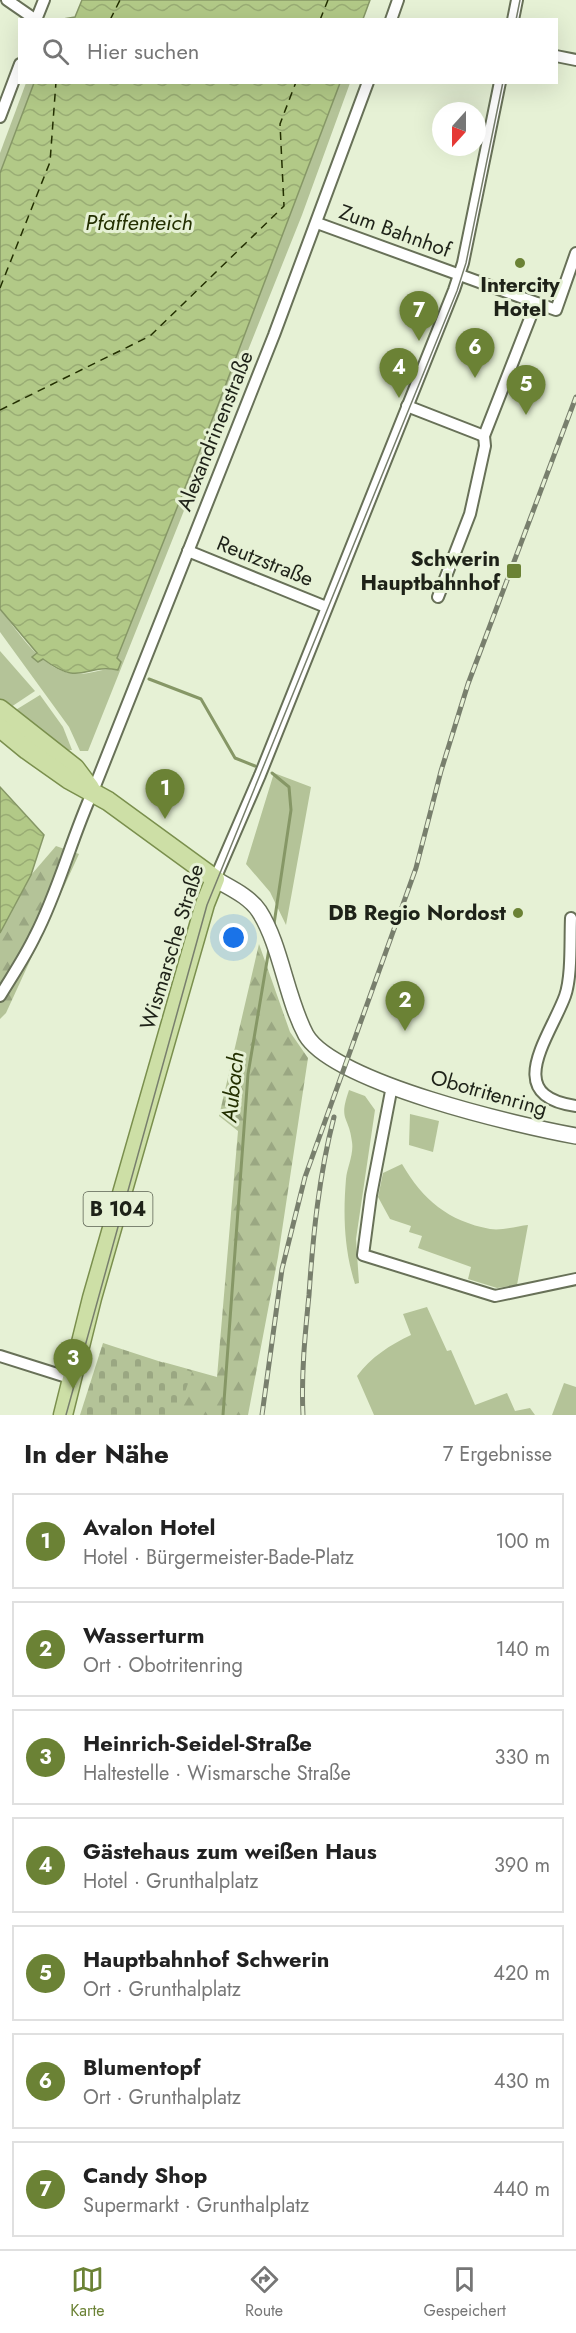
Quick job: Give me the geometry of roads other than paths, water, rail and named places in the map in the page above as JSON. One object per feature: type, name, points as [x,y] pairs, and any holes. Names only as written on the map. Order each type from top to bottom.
[{"type":"main road","points":[[0,709],[75,768],[93,792]]},
{"type":"main road","points":[[0,728],[68,779],[93,792],[215,879]]},
{"type":"main road","name":"Wismarsche Straße","points":[[63,1415],[92,1299],[142,1122],[215,879]]},
{"type":"street","points":[[7,0],[33,18]]},
{"type":"street","points":[[37,18],[44,0]]},
{"type":"street","points":[[392,18],[398,0]]},
{"type":"street","points":[[513,18],[517,0]]},
{"type":"street","points":[[558,56],[576,60]]},
{"type":"street","points":[[0,117],[18,69]]},
{"type":"street","name":"Alexandrinenstraße","points":[[0,996],[35,936],[65,864],[79,822],[93,792],[317,223],[367,84]]},
{"type":"street","points":[[459,275],[500,84]]},
{"type":"street","name":"Zum Bahnhof","points":[[317,223],[536,303]]},
{"type":"street","points":[[438,597],[470,514],[485,446],[484,436],[536,303],[556,310],[576,253]]},
{"type":"street","name":"Wismarsche Straße","points":[[215,879],[260,775],[459,275]]},
{"type":"street","points":[[407,406],[484,436]]},
{"type":"street","name":"Reutzstraße","points":[[188,551],[326,608]]},
{"type":"street","name":"Obotritenring","points":[[215,879],[248,900],[259,911],[307,1036],[326,1056],[392,1086],[480,1116],[576,1136]]},
{"type":"street","points":[[571,918],[566,994],[541,1046],[536,1081],[540,1092],[547,1098],[557,1103],[576,1106]]},
{"type":"street","points":[[392,1086],[370,1195],[363,1255],[495,1296],[576,1279]]},
{"type":"street","points":[[0,1356],[73,1379]]},
{"type":"water","points":[[82,0],[370,0],[363,18],[69,18],[75,17]]},
{"type":"water","name":"Pfaffenteich","points":[[34,84],[340,84],[218,405],[117,658],[121,662],[118,670],[97,669],[75,673],[56,668],[43,659],[38,662],[32,657],[37,653],[0,609],[0,173]]},
{"type":"water","points":[[0,787],[44,835],[31,875],[0,933]]},
{"type":"waterway","name":"Aubach","points":[[149,679],[201,699],[235,758],[255,766]]},
{"type":"waterway","name":"Aubach","points":[[272,773],[289,787],[291,810],[274,924]]},
{"type":"waterway","name":"Aubach","points":[[223,1415],[248,1074],[269,949]]},
{"type":"tram line","points":[[516,18],[520,0]]},
{"type":"tram line","points":[[66,1415],[207,905],[457,291],[466,263],[503,84]]},
{"type":"railway","points":[[262,1415],[282,1269],[305,1177],[416,868],[441,771],[468,684],[576,397]]},
{"type":"railway","points":[[303,1415],[304,1355],[315,1228],[324,1161],[334,1117]]},
{"type":"place","name":"Intercity Hotel","points":[[520,263]]},
{"type":"place","name":"Candy Shop","points":[[419,341]]},
{"type":"place","name":"Blumentopf","points":[[475,378]]},
{"type":"place","name":"Gästehaus zum weißen Haus","points":[[399,398]]},
{"type":"place","name":"Hauptbahnhof Schwerin","points":[[526,415]]},
{"type":"place","name":"Schwerin Hauptbahnhof","points":[[514,571]]},
{"type":"place","name":"Avalon Hotel","points":[[165,819]]},
{"type":"place","name":"DB Regio Nordost","points":[[518,913]]},
{"type":"place","name":"Wasserturm","points":[[405,1031]]},
{"type":"place","name":"Heinrich-Seidel-Straße","points":[[73,1389]]}]
